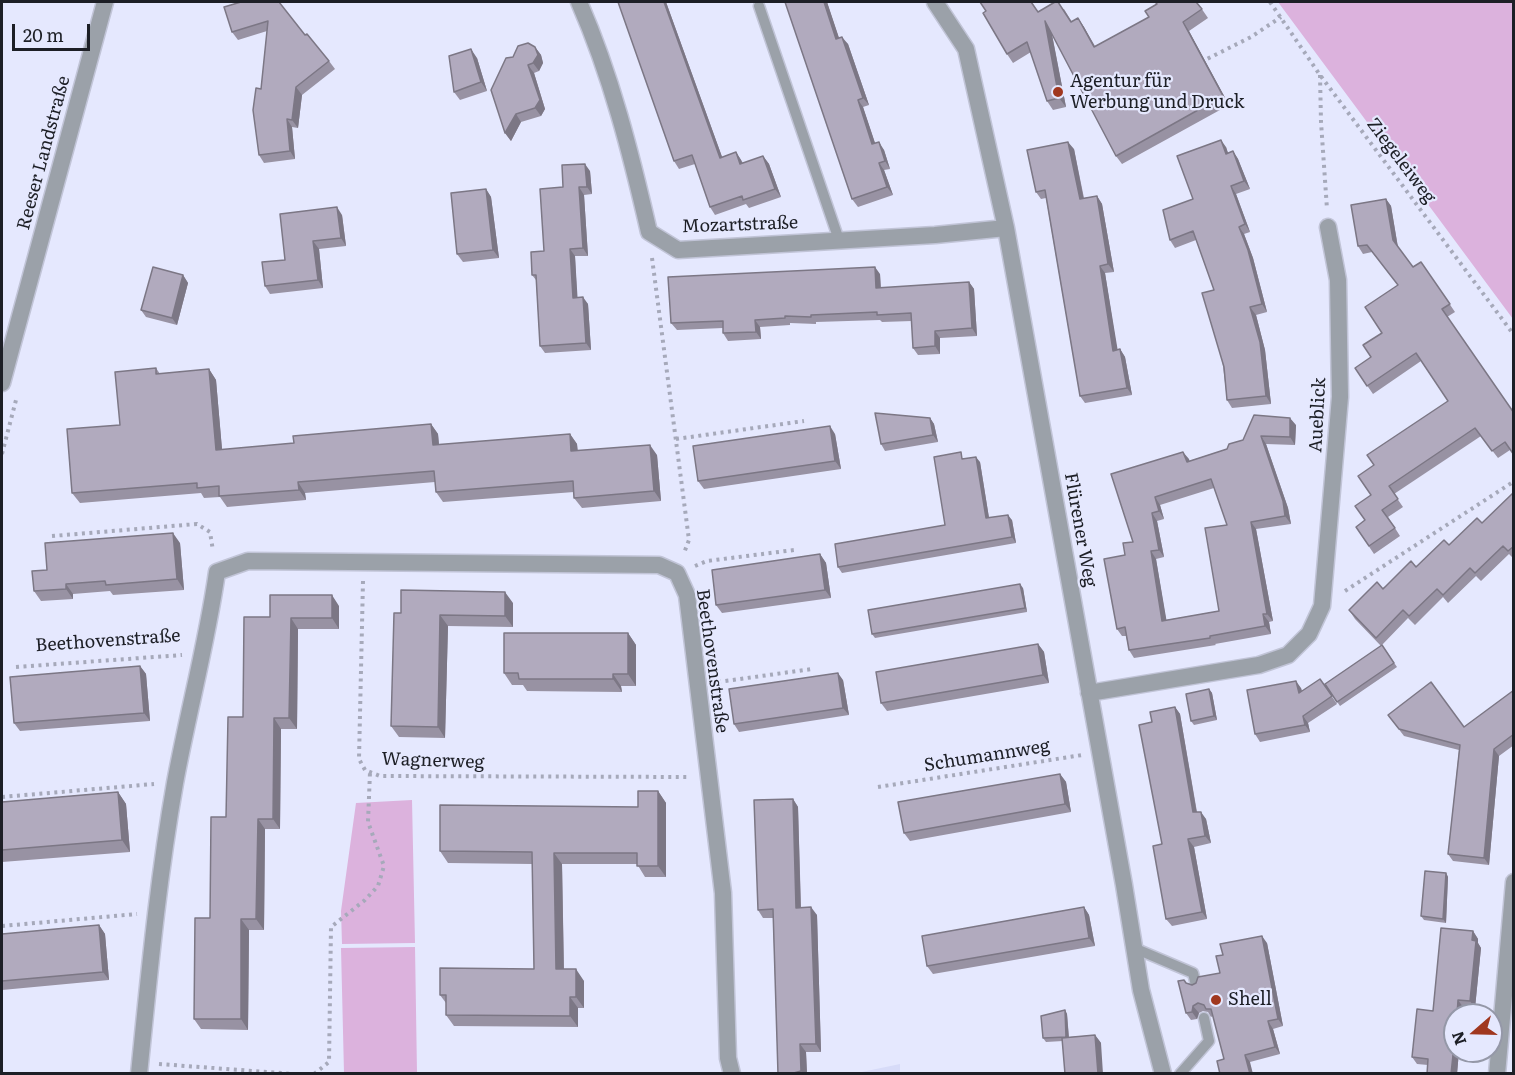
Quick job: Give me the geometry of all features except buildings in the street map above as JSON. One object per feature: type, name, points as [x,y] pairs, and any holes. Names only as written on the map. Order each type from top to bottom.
[{"type":"street","name":"Reeser Landstraße","points":[[2,383],[105,2]]},
{"type":"street","points":[[579,2],[591,28],[630,148],[649,232]]},
{"type":"street","name":"Flürener Weg","points":[[935,2],[966,49],[1006,228],[1141,990],[1163,1074]]},
{"type":"street","name":"Aueblick","points":[[1089,693],[1259,665],[1288,656],[1309,634],[1322,606],[1340,397],[1338,280],[1328,227]]},
{"type":"street","name":"Mozartstraße","points":[[649,232],[678,250],[935,235],[1006,228]]},
{"type":"street","name":"Beethovenstraße","points":[[139,1068],[155,912],[176,782],[218,572],[248,561],[659,565],[677,573],[687,595],[696,686],[723,893],[728,1058],[732,1074]]},
{"type":"street","points":[[1497,1074],[1514,882]]},
{"type":"lane","points":[[759,6],[840,240]]},
{"type":"lane","points":[[1134,948],[1193,973],[1196,985]]},
{"type":"lane","points":[[1180,1074],[1209,1041],[1204,1018]]},
{"type":"path","name":"Ziegeleiweg","points":[[1270,2],[1320,75],[1514,335]]},
{"type":"path","points":[[1197,63],[1251,37],[1281,17]]},
{"type":"path","points":[[1320,75],[1328,227]]},
{"type":"path","points":[[649,232],[689,540],[677,573]]},
{"type":"path","points":[[676,439],[804,421]]},
{"type":"path","points":[[1322,606],[1513,482]]},
{"type":"path","points":[[52,536],[197,524],[210,532],[218,572]]},
{"type":"path","points":[[677,573],[706,561],[795,550]]},
{"type":"path","name":"Wagnerweg","points":[[363,563],[359,759],[365,770],[380,776],[709,777]]},
{"type":"path","name":"Beethovenstraße","points":[[16,667],[203,653]]},
{"type":"path","points":[[696,686],[812,669]]},
{"type":"path","name":"Schumannweg","points":[[878,787],[1100,752]]},
{"type":"path","points":[[314,1074],[329,1062],[331,927],[365,900],[378,886],[384,866],[368,822],[370,772]]},
{"type":"path","points":[[2,797],[176,782]]},
{"type":"path","points":[[2,926],[155,912]]},
{"type":"path","points":[[139,1068],[294,1074]]},
{"type":"shaded area","points":[[1278,2],[1513,2],[1513,319]]},
{"type":"shaded area","points":[[412,800],[415,943],[342,944],[341,911],[356,803]]},
{"type":"shaded area","points":[[415,947],[417,1073],[344,1073],[341,948]]},
{"type":"shaded area","points":[[900,1064],[900,1073],[857,1073]]},
{"type":"place","name":"Agentur für Werbung und Druck","points":[[1058,92]]},
{"type":"place","name":"Shell","points":[[1216,1000]]}]
